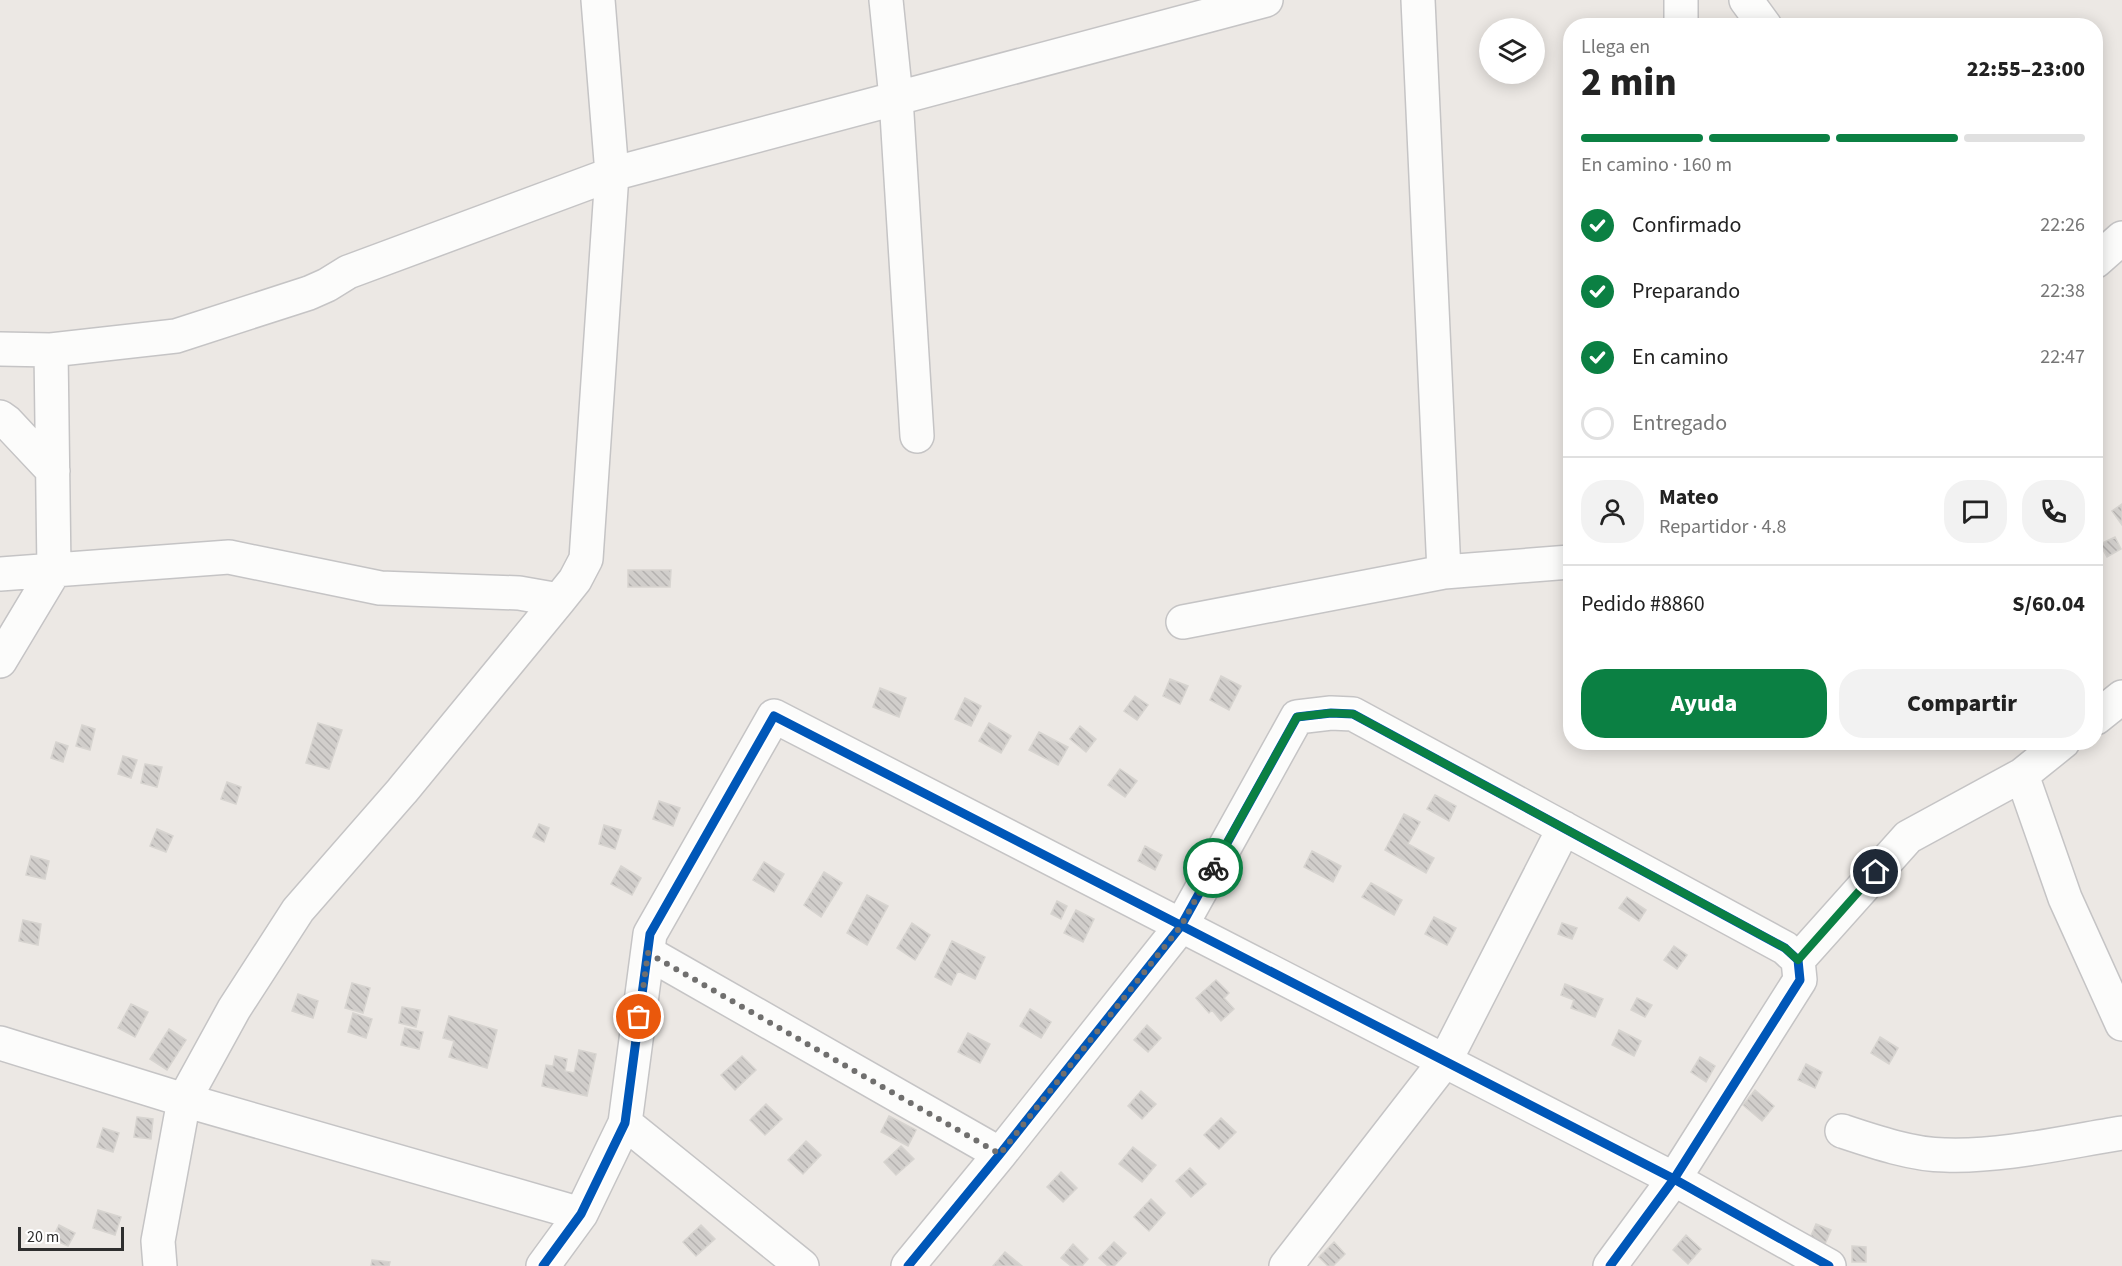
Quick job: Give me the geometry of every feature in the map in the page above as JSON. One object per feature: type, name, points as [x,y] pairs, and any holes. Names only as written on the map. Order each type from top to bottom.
[{"type":"street","points":[[160,1266],[158,1241],[184,1100],[234,1009],[298,910],[402,791],[560,600],[586,560],[612,174],[598,0]]},
{"type":"street","points":[[886,0],[896,98],[917,436]]},
{"type":"street","points":[[0,349],[51,350],[176,336],[309,292],[327,285],[348,272],[612,174],[1266,0]]},
{"type":"street","points":[[1418,0],[1444,572]]},
{"type":"street","points":[[1681,0],[1681,18]]},
{"type":"street","points":[[1746,0],[1759,18]]},
{"type":"street","points":[[2103,255],[2122,238]]},
{"type":"street","points":[[0,661],[54,572],[51,350]]},
{"type":"street","points":[[0,417],[53,471]]},
{"type":"street","points":[[0,574],[54,572],[229,557],[380,588],[519,593],[560,600]]},
{"type":"street","points":[[1183,622],[1444,572],[1563,563]]},
{"type":"street","points":[[2103,712],[2122,697]]},
{"type":"street","points":[[908,1266],[1181,926],[1297,717],[1331,713],[1353,714],[1785,948],[1798,960],[1800,980],[1674,1179],[1610,1266]]},
{"type":"street","points":[[543,1266],[581,1214],[625,1123],[650,934],[774,716],[1674,1179],[1829,1266]]},
{"type":"street","points":[[1798,960],[1908,837],[2022,775],[2053,750]]},
{"type":"street","points":[[2022,775],[2065,898],[2122,1024]]},
{"type":"street","points":[[1286,1266],[1445,1061],[1564,828]]},
{"type":"street","points":[[648,953],[1000,1154]]},
{"type":"street","points":[[0,1043],[184,1100],[581,1214]]},
{"type":"street","points":[[625,1123],[802,1266]]},
{"type":"street","points":[[1842,1131],[1882,1144],[1943,1155],[2013,1151],[2122,1133]]},
{"type":"building","points":[[2122,504],[2122,525],[2112,511]]},
{"type":"building","points":[[2115,537],[2121,549],[2107,557],[2103,550],[2103,543]]},
{"type":"building","points":[[628,570],[671,570],[670,587],[628,587]]},
{"type":"building","points":[[1221,676],[1241,686],[1229,710],[1210,700]]},
{"type":"building","points":[[1170,679],[1188,686],[1180,704],[1163,696]]},
{"type":"building","points":[[880,688],[906,698],[899,717],[873,707]]},
{"type":"building","points":[[1135,696],[1148,705],[1137,720],[1124,711]]},
{"type":"building","points":[[965,698],[981,706],[971,726],[955,719]]},
{"type":"building","points":[[318,723],[342,730],[329,769],[306,763]]},
{"type":"building","points":[[989,723],[1011,736],[1001,753],[979,741]]},
{"type":"building","points":[[82,725],[95,729],[90,750],[76,746]]},
{"type":"building","points":[[1080,726],[1096,739],[1086,752],[1070,739]]},
{"type":"building","points":[[1039,732],[1068,747],[1058,765],[1029,750]]},
{"type":"building","points":[[56,742],[68,746],[63,762],[51,758]]},
{"type":"building","points":[[123,756],[137,760],[131,778],[118,774]]},
{"type":"building","points":[[145,764],[162,767],[157,787],[141,783]]},
{"type":"building","points":[[1120,769],[1137,781],[1125,797],[1108,785]]},
{"type":"building","points":[[227,782],[241,787],[236,804],[221,799]]},
{"type":"building","points":[[1435,795],[1456,806],[1449,821],[1427,809]]},
{"type":"building","points":[[659,801],[680,808],[673,826],[653,819]]},
{"type":"building","points":[[1404,814],[1420,822],[1408,844],[1434,858],[1426,873],[1385,850]]},
{"type":"building","points":[[539,824],[549,828],[544,842],[533,837]]},
{"type":"building","points":[[604,825],[621,830],[615,849],[599,844]]},
{"type":"building","points":[[157,829],[173,836],[166,852],[150,846]]},
{"type":"building","points":[[1145,846],[1162,855],[1155,870],[1138,861]]},
{"type":"building","points":[[1312,851],[1341,866],[1333,882],[1304,867]]},
{"type":"building","points":[[31,856],[49,861],[45,879],[26,875]]},
{"type":"building","points":[[764,862],[784,874],[774,892],[753,880]]},
{"type":"building","points":[[621,866],[641,878],[632,895],[611,884]]},
{"type":"building","points":[[824,872],[842,883],[821,917],[804,905]]},
{"type":"building","points":[[1371,883],[1402,900],[1394,915],[1362,897]]},
{"type":"building","points":[[867,895],[888,906],[867,945],[847,933]]},
{"type":"building","points":[[1627,897],[1646,910],[1639,921],[1619,908]]},
{"type":"building","points":[[1057,901],[1067,906],[1061,919],[1051,914]]},
{"type":"building","points":[[1076,910],[1094,919],[1083,942],[1064,933]]},
{"type":"building","points":[[1434,917],[1456,928],[1447,945],[1425,934]]},
{"type":"building","points":[[23,920],[41,924],[38,945],[19,941]]},
{"type":"building","points":[[912,923],[930,935],[915,960],[897,948]]},
{"type":"building","points":[[1562,923],[1577,928],[1572,939],[1558,934]]},
{"type":"building","points":[[952,941],[985,957],[975,979],[958,971],[951,985],[935,977]]},
{"type":"building","points":[[1674,946],[1687,955],[1677,969],[1664,960]]},
{"type":"building","points":[[1216,980],[1229,993],[1224,998],[1234,1009],[1221,1021],[1212,1010],[1209,1013],[1196,998]]},
{"type":"building","points":[[352,983],[370,988],[363,1013],[345,1008]]},
{"type":"building","points":[[1565,984],[1603,999],[1595,1017],[1571,1008],[1574,1000],[1561,995]]},
{"type":"building","points":[[298,994],[318,1001],[313,1018],[292,1011]]},
{"type":"building","points":[[1637,998],[1652,1005],[1645,1017],[1631,1010]]},
{"type":"building","points":[[131,1004],[148,1012],[135,1037],[118,1028]]},
{"type":"building","points":[[402,1007],[420,1010],[416,1027],[399,1023]]},
{"type":"building","points":[[1030,1009],[1051,1022],[1041,1038],[1020,1026]]},
{"type":"building","points":[[353,1013],[372,1019],[366,1038],[348,1032]]},
{"type":"building","points":[[449,1016],[497,1030],[487,1068],[449,1057],[454,1041],[443,1038]]},
{"type":"building","points":[[1147,1025],[1161,1038],[1148,1052],[1134,1040]]},
{"type":"building","points":[[405,1028],[423,1032],[419,1049],[401,1045]]},
{"type":"building","points":[[169,1029],[186,1040],[167,1070],[150,1059]]},
{"type":"building","points":[[1619,1030],[1641,1041],[1634,1056],[1612,1045]]},
{"type":"building","points":[[968,1033],[990,1044],[980,1063],[958,1052]]},
{"type":"building","points":[[1880,1037],[1898,1048],[1889,1064],[1871,1053]]},
{"type":"building","points":[[579,1050],[596,1054],[587,1096],[542,1086],[546,1065],[553,1066],[555,1056],[567,1059],[565,1071],[574,1073]]},
{"type":"building","points":[[742,1056],[756,1070],[735,1090],[721,1075]]},
{"type":"building","points":[[1700,1057],[1715,1066],[1706,1082],[1691,1072]]},
{"type":"building","points":[[1806,1064],[1822,1072],[1815,1088],[1798,1080]]},
{"type":"building","points":[[1755,1090],[1774,1106],[1762,1121],[1743,1105]]},
{"type":"building","points":[[1141,1091],[1156,1104],[1142,1119],[1128,1106]]},
{"type":"building","points":[[766,1104],[782,1119],[765,1135],[750,1120]]},
{"type":"building","points":[[889,1116],[916,1130],[908,1146],[881,1132]]},
{"type":"building","points":[[137,1117],[153,1119],[151,1139],[134,1137]]},
{"type":"building","points":[[1221,1118],[1236,1132],[1219,1149],[1204,1135]]},
{"type":"building","points":[[103,1128],[119,1133],[113,1152],[97,1147]]},
{"type":"building","points":[[806,1141],[821,1155],[803,1174],[788,1160]]},
{"type":"building","points":[[901,1146],[914,1159],[896,1175],[884,1162]]},
{"type":"building","points":[[1133,1147],[1156,1165],[1142,1182],[1119,1164]]},
{"type":"building","points":[[1190,1168],[1206,1184],[1191,1197],[1176,1181]]},
{"type":"building","points":[[1061,1172],[1077,1188],[1063,1202],[1047,1187]]},
{"type":"building","points":[[1151,1199],[1165,1213],[1149,1231],[1134,1217]]},
{"type":"building","points":[[98,1210],[121,1217],[115,1235],[93,1228]]},
{"type":"building","points":[[1816,1224],[1831,1230],[1825,1244],[1810,1238]]},
{"type":"building","points":[[59,1225],[75,1233],[68,1246],[52,1239]]},
{"type":"building","points":[[701,1225],[715,1239],[696,1256],[683,1242]]},
{"type":"building","points":[[1686,1235],[1701,1249],[1688,1264],[1673,1250]]},
{"type":"building","points":[[1114,1242],[1126,1253],[1114,1266],[1108,1266],[1099,1258]]},
{"type":"building","points":[[1334,1242],[1345,1254],[1333,1266],[1328,1266],[1319,1257]]},
{"type":"building","points":[[1073,1244],[1088,1259],[1082,1266],[1071,1266],[1061,1258]]},
{"type":"building","points":[[1852,1246],[1866,1247],[1866,1262],[1852,1262]]},
{"type":"building","points":[[1005,1252],[1022,1266],[993,1266]]},
{"type":"building","points":[[372,1260],[390,1262],[389,1266],[371,1266]]},
{"type":"cycle path","points":[[908,1266],[1181,926],[1297,717],[1331,713],[1353,714],[1785,948],[1798,960],[1800,980],[1674,1179],[1610,1266]]},
{"type":"cycle path","points":[[543,1266],[581,1214],[625,1123],[650,934],[774,716],[1674,1179],[1829,1266]]},
{"type":"way so far","points":[[639,1017],[648,953],[1000,1154],[1181,926],[1213,868]]},
{"type":"route","points":[[1213,868],[1297,717],[1331,713],[1353,714],[1785,948],[1798,960],[1876,872]]}]
